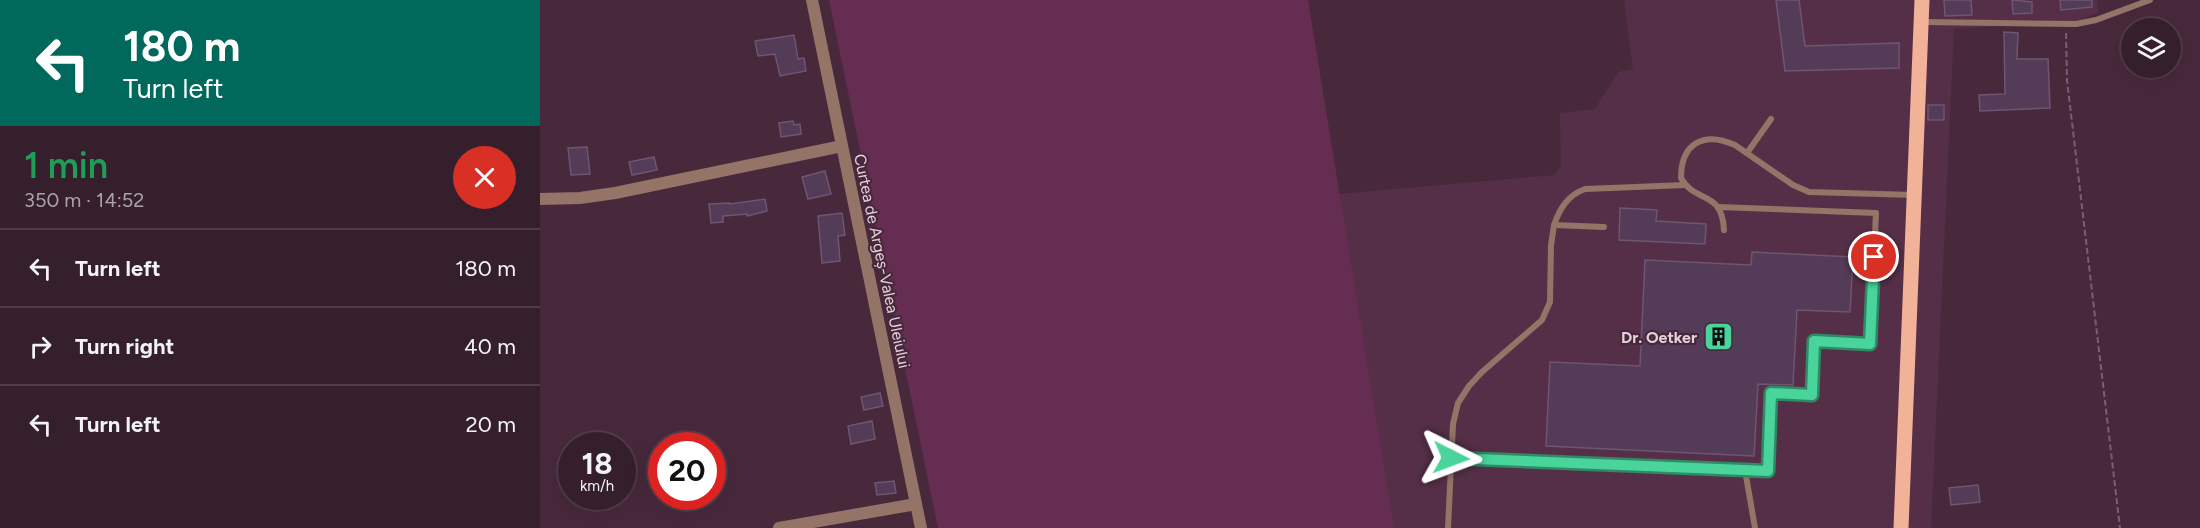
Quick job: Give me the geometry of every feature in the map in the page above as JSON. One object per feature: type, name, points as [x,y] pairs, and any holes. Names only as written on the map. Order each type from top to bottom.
[{"type":"main road","points":[[1901,528],[1922,0]]},
{"type":"street","name":"Curtea de Argeș-Valea Uleiului","points":[[812,0],[921,528]]},
{"type":"street","points":[[540,199],[580,198],[615,193],[842,146]]},
{"type":"street","points":[[779,528],[916,504]]},
{"type":"lane","points":[[1922,22],[2066,24],[2096,20],[2150,0]]},
{"type":"lane","points":[[1746,153],[1771,119]]},
{"type":"lane","points":[[1724,230],[1724,218],[1711,198],[1691,190],[1682,178],[1683,155],[1690,147],[1711,139],[1726,141],[1793,185],[1809,192],[1915,195]]},
{"type":"lane","points":[[1448,528],[1453,424],[1458,403],[1468,386],[1482,372],[1542,320],[1550,302],[1551,245],[1559,211],[1573,194],[1585,189],[1685,185]]},
{"type":"lane","points":[[1451,458],[1768,471],[1771,393],[1812,395],[1814,341],[1870,344],[1876,213],[1718,207]]},
{"type":"lane","points":[[1554,225],[1604,227]]},
{"type":"lane","points":[[1745,470],[1755,528]]},
{"type":"path","points":[[2066,24],[2067,80],[2120,528]]},
{"type":"shaded area","points":[[829,0],[1308,0],[1394,528],[938,528]]},
{"type":"shaded area","points":[[1624,0],[2097,0],[2099,12],[2077,21],[1954,29],[1931,528],[1340,528],[1271,200],[1555,175],[1561,165],[1560,113],[1595,109],[1618,72],[1633,69]]},
{"type":"building","points":[[1776,0],[1799,0],[1805,46],[1899,43],[1899,68],[1785,71]]},
{"type":"building","points":[[1944,0],[1971,0],[1972,15],[1945,16]]},
{"type":"building","points":[[2012,0],[2032,2],[2032,13],[2013,14]]},
{"type":"building","points":[[2060,0],[2092,0],[2092,7],[2061,10]]},
{"type":"building","points":[[2004,32],[2018,33],[2017,59],[2048,59],[2050,108],[1980,111],[1979,95],[2005,94]]},
{"type":"building","points":[[794,35],[798,59],[804,58],[806,71],[780,76],[775,54],[758,56],[755,41]]},
{"type":"building","points":[[1928,105],[1944,105],[1944,120],[1928,120]]},
{"type":"building","points":[[793,121],[794,125],[800,124],[801,134],[781,137],[779,123]]},
{"type":"building","points":[[587,147],[590,174],[571,175],[568,148]]},
{"type":"building","points":[[654,157],[657,170],[632,175],[629,162]]},
{"type":"building","points":[[825,171],[831,194],[808,199],[802,177]]},
{"type":"building","points":[[765,199],[767,211],[747,216],[747,214],[723,216],[723,222],[711,223],[709,204],[730,204]]},
{"type":"building","points":[[1620,208],[1657,210],[1656,221],[1706,224],[1705,244],[1619,240]]},
{"type":"building","points":[[842,213],[845,235],[838,236],[840,261],[822,263],[818,216]]},
{"type":"building","name":"Dr. Oetker","points":[[1752,252],[1853,257],[1850,312],[1797,310],[1793,385],[1758,384],[1754,456],[1546,446],[1550,362],[1640,366],[1645,260],[1751,265]]},
{"type":"building","points":[[880,393],[883,406],[864,410],[861,397]]},
{"type":"building","points":[[872,421],[875,439],[851,444],[848,426]]},
{"type":"building","points":[[894,481],[896,493],[877,495],[875,483]]},
{"type":"building","points":[[1978,485],[1980,502],[1951,505],[1949,488]]},
{"type":"place","name":"Dr. Oetker","points":[[1718,337]]},
{"type":"route","points":[[1451,458],[1768,471],[1771,393],[1812,395],[1814,341],[1870,344],[1874,257]]}]
